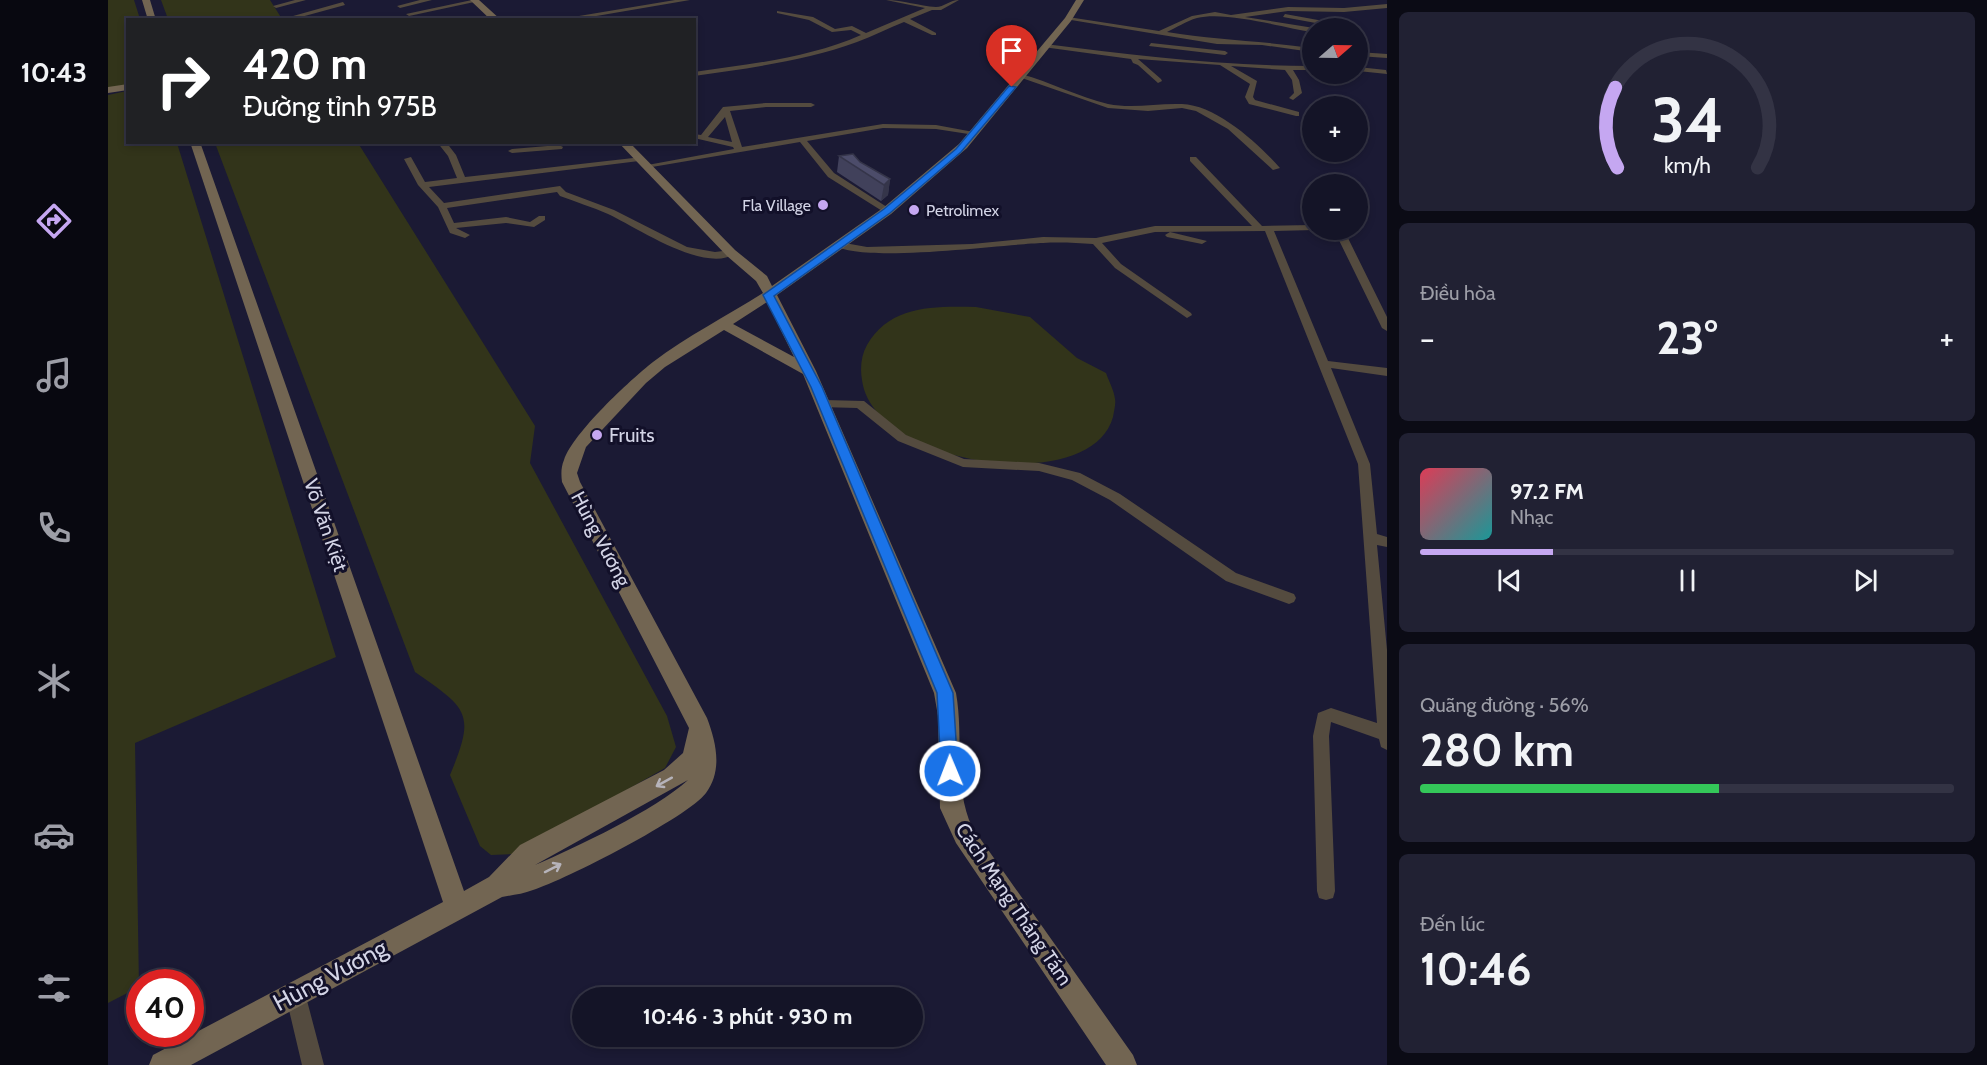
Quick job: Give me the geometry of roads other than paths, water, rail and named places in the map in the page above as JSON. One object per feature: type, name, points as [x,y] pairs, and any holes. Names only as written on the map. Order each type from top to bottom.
[{"type":"street","points":[[146,0],[151,18]]},
{"type":"street","points":[[276,6],[303,0]]},
{"type":"street","points":[[400,6],[429,0]]},
{"type":"street","points":[[570,18],[687,0]]},
{"type":"street","points":[[889,0],[939,9],[954,1]]},
{"type":"street","points":[[941,0],[954,1]]},
{"type":"street","name":"Hùng Vương","points":[[163,1065],[498,886],[535,877],[689,795],[698,786],[705,760],[704,737],[584,508],[569,473],[580,444],[621,399],[660,364],[725,325],[887,211],[958,151],[1068,19],[1080,0]]},
{"type":"street","points":[[409,14],[475,1],[495,18]]},
{"type":"street","points":[[289,18],[343,4]]},
{"type":"street","points":[[1212,14],[1231,17],[1288,9],[1344,10],[1387,6]]},
{"type":"street","points":[[696,74],[767,63],[850,42],[931,8]]},
{"type":"street","points":[[608,12],[612,18]]},
{"type":"street","points":[[779,12],[811,18],[834,31],[852,28],[869,33]]},
{"type":"street","points":[[1239,18],[1270,13],[1302,19]]},
{"type":"street","points":[[1155,34],[1194,17],[1212,14],[1302,28]]},
{"type":"street","points":[[1068,19],[1216,42],[1262,43],[1302,49]]},
{"type":"street","points":[[906,20],[934,34]]},
{"type":"street","points":[[861,26],[869,33]]},
{"type":"street","points":[[1216,42],[1232,64]]},
{"type":"street","points":[[1151,45],[1226,53]]},
{"type":"street","points":[[1045,46],[1134,57],[1302,68]]},
{"type":"street","points":[[751,54],[767,63]]},
{"type":"street","points":[[1368,55],[1387,56]]},
{"type":"street","points":[[1134,57],[1135,62],[1140,63],[1158,81]]},
{"type":"street","points":[[1220,63],[1254,83],[1249,97],[1252,102],[1296,114]]},
{"type":"street","points":[[1288,69],[1298,87],[1298,93],[1293,98]]},
{"type":"street","points":[[1368,70],[1386,72]]},
{"type":"street","points":[[1021,76],[1108,106],[1148,109],[1182,106],[1198,109],[1231,127],[1276,168]]},
{"type":"street","points":[[108,90],[126,87]]},
{"type":"street","points":[[699,137],[726,109],[766,105],[811,105]]},
{"type":"street","points":[[725,112],[737,147]]},
{"type":"street","points":[[423,186],[642,162],[883,126],[936,127],[975,133]]},
{"type":"street","points":[[699,137],[737,147]]},
{"type":"street","points":[[801,140],[836,179],[887,211]]},
{"type":"street","name":"Võ Văn Kiệt","points":[[196,144],[457,907]]},
{"type":"street","points":[[443,144],[452,155],[462,181]]},
{"type":"street","name":"Cách Mạng Tháng Tám","points":[[625,144],[731,253],[762,279],[824,404],[945,693],[949,717],[952,808],[964,835],[1123,1065]]},
{"type":"street","points":[[512,152],[559,145],[564,170]]},
{"type":"street","points":[[408,159],[423,186],[442,206],[455,233],[465,235]]},
{"type":"street","points":[[1193,159],[1265,230],[1324,364],[1364,464],[1387,742]]},
{"type":"street","points":[[442,206],[560,189],[563,194],[612,213],[668,242],[714,256],[731,253]]},
{"type":"street","points":[[451,226],[506,220],[531,225],[542,218]]},
{"type":"street","points":[[838,245],[867,250],[972,247],[1044,240],[1096,241],[1151,230],[1302,228]]},
{"type":"street","points":[[1151,230],[1202,241]]},
{"type":"street","points":[[1344,240],[1387,328]]},
{"type":"street","points":[[1096,241],[1118,266],[1187,315]]},
{"type":"street","points":[[725,325],[809,371]]},
{"type":"street","points":[[1324,364],[1387,372]]},
{"type":"street","points":[[824,404],[860,404],[902,438],[963,463],[1039,467],[1076,476],[1115,497],[1231,577],[1289,598]]},
{"type":"street","points":[[1369,537],[1387,542]]},
{"type":"street","points":[[1326,891],[1321,736],[1324,718],[1331,715],[1387,734]]},
{"type":"street","points":[[295,993],[313,1065]]},
{"type":"place","name":"Fla Village","points":[[823,205]]},
{"type":"place","name":"Petrolimex","points":[[914,210]]},
{"type":"place","name":"Fruits","points":[[597,435]]}]
